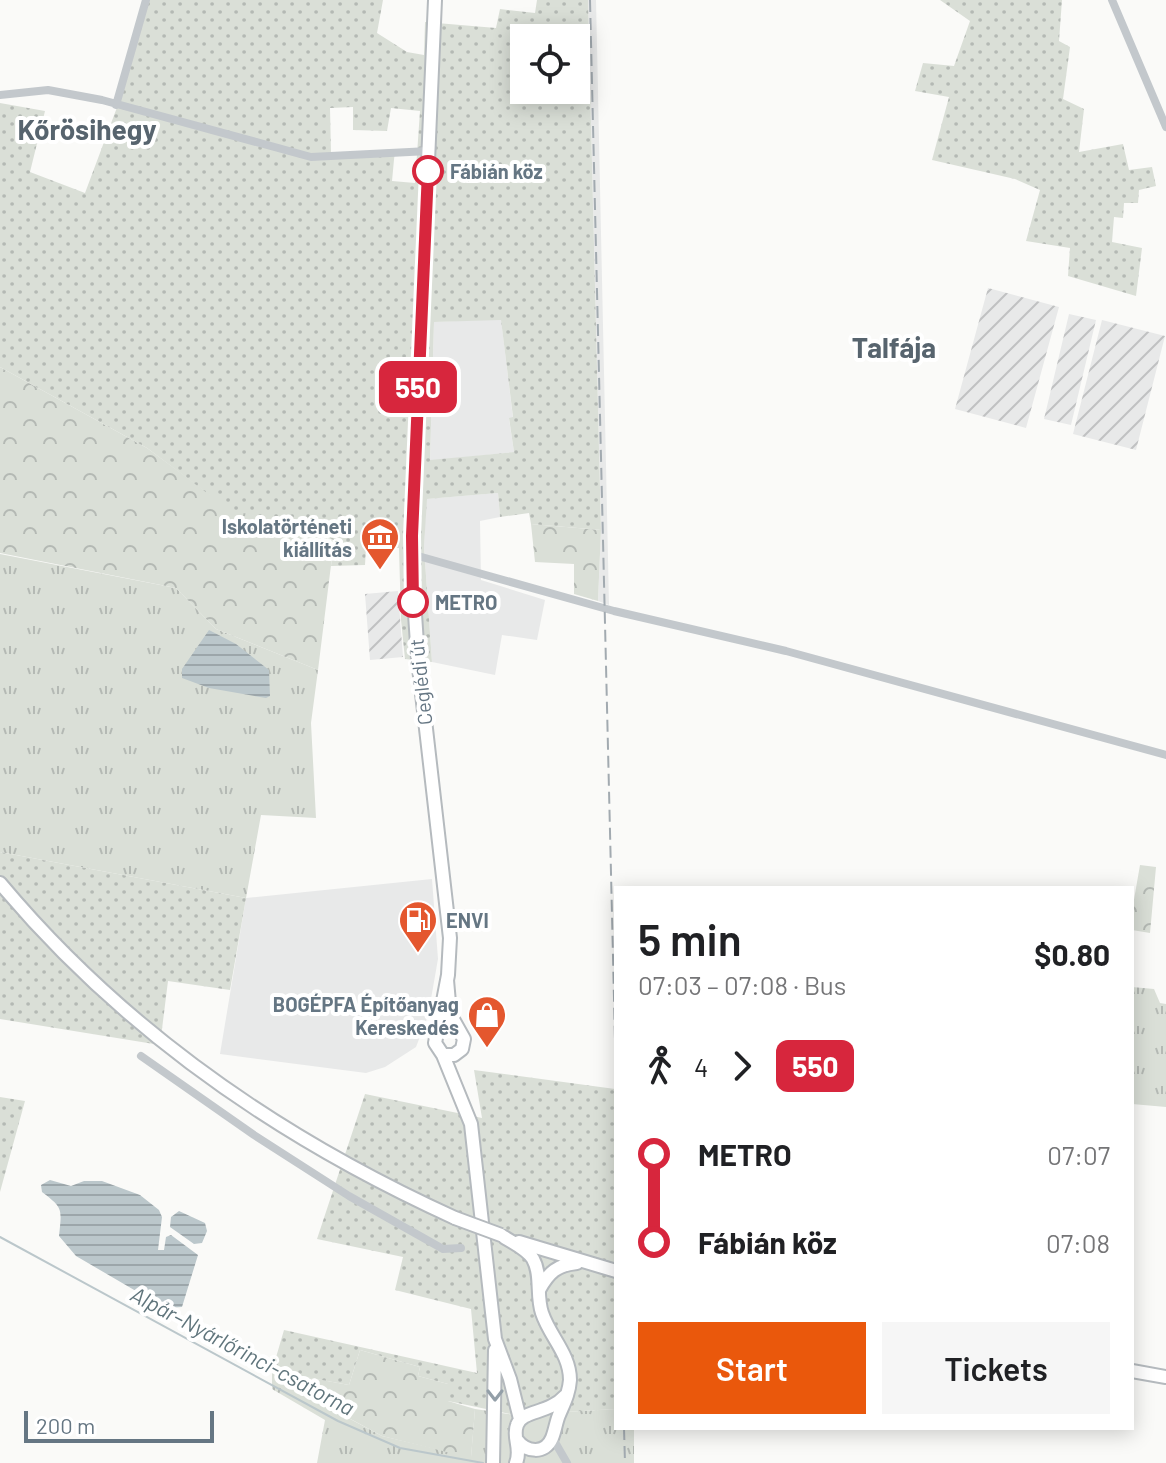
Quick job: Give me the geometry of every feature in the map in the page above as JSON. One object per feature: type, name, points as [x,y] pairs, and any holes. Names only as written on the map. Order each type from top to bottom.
[{"type":"main road","name":"Ceglédi út","points":[[435,0],[411,554],[419,674],[450,938],[447,980],[437,1033]]},
{"type":"main road","points":[[0,883],[100,988],[191,1064],[311,1145],[455,1218],[547,1252],[614,1270]]},
{"type":"main road","name":"Ceglédi út","points":[[447,980],[450,1014],[457,1029]]},
{"type":"main road","points":[[443,1055],[462,1049],[464,1039],[457,1029],[446,1027],[437,1033],[436,1046],[443,1055],[471,1124],[495,1339],[493,1457]]},
{"type":"main road","points":[[457,1053],[463,1100]]},
{"type":"main road","points":[[502,1236],[529,1253],[535,1262],[542,1313],[567,1360],[569,1390],[553,1435],[526,1463]]},
{"type":"main road","points":[[538,1292],[547,1252]]},
{"type":"main road","points":[[538,1292],[555,1268],[564,1264],[588,1264]]},
{"type":"main road","points":[[495,1339],[520,1419]]},
{"type":"main road","points":[[1134,1371],[1166,1377]]},
{"type":"main road","points":[[510,1379],[536,1412],[547,1418],[553,1435]]},
{"type":"main road","points":[[516,1463],[520,1448],[516,1427],[520,1419],[554,1406],[569,1390]]},
{"type":"main road","points":[[517,1440],[525,1448],[538,1450]]},
{"type":"street","points":[[116,105],[146,0]]},
{"type":"street","points":[[1112,0],[1166,127]]},
{"type":"street","points":[[0,95],[48,90],[311,157],[429,151]]},
{"type":"street","points":[[411,554],[614,611],[786,651],[1166,755]]},
{"type":"street","points":[[141,1056],[241,1127],[349,1196],[443,1249],[461,1248]]},
{"type":"street","points":[[553,1435],[566,1460]]},
{"type":"street","points":[[538,1450],[551,1450],[566,1460]]},
{"type":"shaded area","points":[[588,0],[596,0],[609,605],[598,601],[601,530]]},
{"type":"shaded area","points":[[988,288],[1059,307],[1026,428],[955,409]]},
{"type":"shaded area","points":[[1069,314],[1096,320],[1071,425],[1044,419]]},
{"type":"shaded area","points":[[501,319],[514,452],[430,461],[434,322]]},
{"type":"shaded area","points":[[1102,320],[1165,336],[1136,450],[1073,434]]},
{"type":"shaded area","points":[[498,493],[500,517],[480,521],[481,580],[545,600],[537,640],[502,635],[495,675],[432,662],[424,547],[426,499]]},
{"type":"shaded area","points":[[398,591],[403,657],[370,660],[365,594]]},
{"type":"shaded area","points":[[209,630],[236,644],[269,670],[270,696],[266,698],[209,688],[182,678],[182,669]]},
{"type":"shaded area","points":[[432,879],[438,959],[428,1016],[416,1047],[385,1067],[366,1073],[220,1054],[246,898]]},
{"type":"shaded area","points":[[50,1180],[71,1186],[84,1181],[102,1181],[140,1195],[159,1210],[162,1217],[158,1250],[164,1250],[166,1237],[171,1235],[198,1255],[182,1307],[165,1308],[76,1256],[59,1236],[60,1210],[42,1192],[41,1185]]},
{"type":"shaded area","points":[[179,1211],[205,1223],[207,1231],[202,1243],[194,1244],[170,1227],[171,1217]]},
{"type":"green space","points":[[145,0],[383,0],[377,33],[407,52],[424,55],[425,22],[496,28],[500,9],[535,13],[537,0],[588,0],[589,24],[510,24],[510,104],[590,104],[590,82],[601,530],[531,524],[529,513],[500,517],[498,493],[427,499],[424,547],[432,662],[405,659],[399,548],[366,548],[365,565],[331,566],[334,540],[227,508],[147,448],[0,367],[0,103],[45,111],[30,172],[85,193],[119,102]],"holes":[[[353,107],[353,130],[387,131],[391,108],[420,111],[415,183],[392,181],[395,149],[331,154],[330,108]],[[501,320],[513,417],[509,418],[514,452],[430,460],[434,322]]]},
{"type":"green space","points":[[940,0],[1062,0],[1059,41],[1070,47],[1063,99],[1084,109],[1079,152],[1123,144],[1129,170],[1152,167],[1156,186],[1139,190],[1138,203],[1124,203],[1123,218],[1114,217],[1112,242],[1142,248],[1136,296],[1068,276],[1070,248],[1026,241],[1040,190],[1015,179],[932,160],[949,97],[915,91],[923,63],[954,66],[970,21]]},
{"type":"green space","points":[[0,367],[147,448],[227,507],[334,541],[318,670],[216,629],[176,588],[0,553]]},
{"type":"green space","points":[[531,524],[601,530],[598,601],[574,594],[574,564],[535,562]]},
{"type":"green space","points":[[0,554],[176,588],[216,629],[318,670],[311,723],[316,818],[261,815],[246,898],[0,852]]},
{"type":"green space","points":[[0,852],[246,898],[230,990],[168,981],[160,1045],[0,1019]]},
{"type":"green space","points":[[1140,865],[1156,867],[1150,933],[1134,930],[1134,900]]},
{"type":"green space","points":[[1134,987],[1154,989],[1160,1003],[1166,1004],[1166,1107],[1134,1104]]},
{"type":"green space","points":[[474,1070],[614,1089],[614,1409],[515,1415],[448,1401],[448,1384],[418,1376],[420,1367],[360,1350],[349,1385],[272,1371],[284,1330],[477,1373],[471,1309],[395,1290],[403,1257],[317,1239],[365,1094],[482,1118]]},
{"type":"green space","points":[[0,1097],[25,1101],[0,1192]]},
{"type":"green space","points":[[360,1350],[420,1367],[418,1376],[448,1384],[448,1401],[475,1409],[471,1458],[382,1436],[282,1382],[278,1372],[349,1385]]},
{"type":"green space","points":[[272,1371],[278,1372],[283,1383],[382,1436],[471,1457],[475,1409],[515,1415],[614,1409],[614,1430],[634,1430],[634,1463],[317,1463],[325,1420],[272,1389]]},
{"type":"waterway","name":"Alpár–Nyárlőrinci-csatorna","points":[[0,1237],[338,1421],[400,1448],[483,1463]]},
{"type":"railway","points":[[590,0],[614,998]]},
{"type":"railway","points":[[624,1430],[625,1463]]},
{"type":"bus line","name":"550","points":[[413,602],[411,554],[428,171]]},
{"type":"place","name":"Fábián köz","points":[[428,171]]},
{"type":"place","name":"Iskolatörténeti kiállítás","points":[[380,571]]},
{"type":"place","name":"METRO","points":[[413,602]]},
{"type":"place","name":"ENVI","points":[[418,954]]},
{"type":"place","name":"BOGÉPFA Építőanyag Kereskedés","points":[[487,1049]]},
{"type":"district","name":"Kőrösihegy","points":[[87,129]]},
{"type":"district","name":"Talfája","points":[[894,347]]}]
